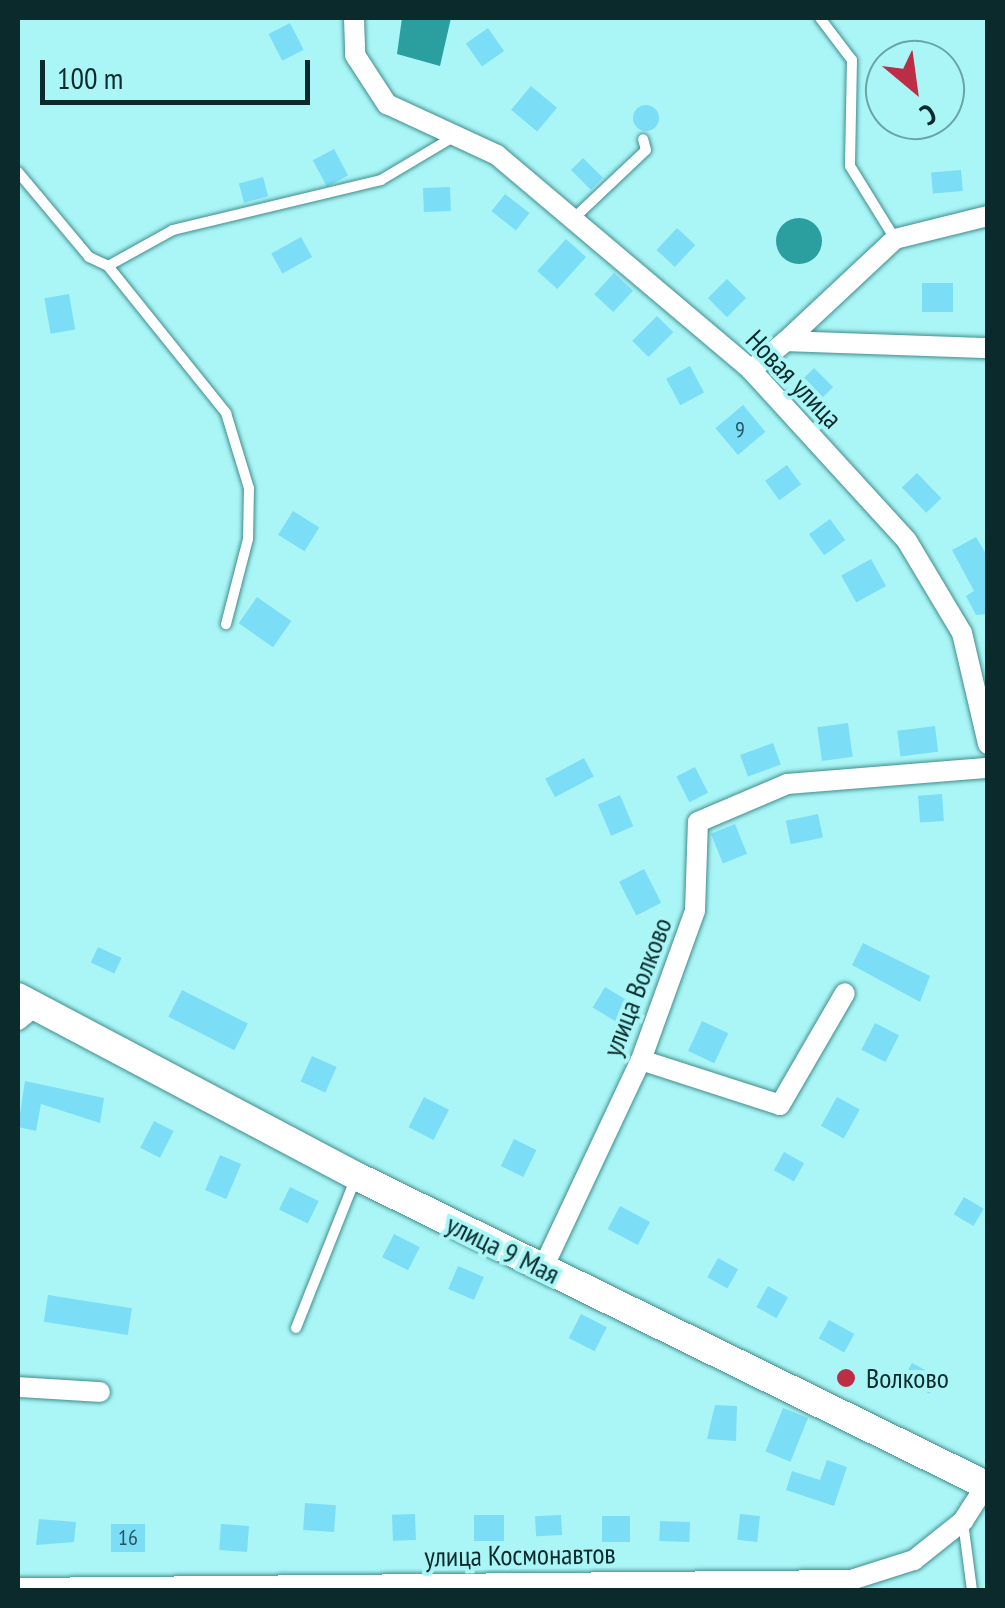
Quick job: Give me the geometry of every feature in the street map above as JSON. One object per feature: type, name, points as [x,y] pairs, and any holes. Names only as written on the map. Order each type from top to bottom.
[{"type":"main road","name":"улица 9 Мая","points":[[23,1008],[356,1176],[984,1483]]},
{"type":"street","name":"Новая улица","points":[[354,18],[355,55],[387,104],[497,155],[751,370],[907,540],[962,633],[988,744]]},
{"type":"street","points":[[751,370],[894,238],[988,216]]},
{"type":"street","points":[[786,341],[988,348]]},
{"type":"street","name":"улица Волково","points":[[543,1268],[641,1060],[695,911],[698,822],[787,784],[988,768]]},
{"type":"street","points":[[641,1060],[780,1105],[846,992]]},
{"type":"street","points":[[18,1387],[100,1392]]},
{"type":"street","name":"улица Космонавтов","points":[[18,1588],[798,1585],[851,1580],[914,1560],[963,1521],[984,1483]]},
{"type":"lane","points":[[820,18],[852,60],[850,166],[894,238]]},
{"type":"lane","points":[[108,266],[173,230],[381,180],[453,137]]},
{"type":"lane","points":[[573,219],[646,150],[643,139]]},
{"type":"lane","points":[[18,172],[89,257],[108,266],[226,413],[240,448],[248,539],[226,624]]},
{"type":"lane","points":[[296,1328],[356,1176]]},
{"type":"lane","points":[[963,1521],[972,1590]]},
{"type":"water","points":[[402,18],[451,18],[440,66],[397,54]]},
{"type":"water","points":[[799,218],[815,225],[822,241],[815,257],[799,264],[783,257],[776,241],[783,225]]},
{"type":"building","points":[[290,23],[304,50],[282,61],[269,34]]},
{"type":"building","points":[[488,28],[504,51],[482,66],[466,43]]},
{"type":"building","points":[[531,86],[557,108],[537,132],[511,110]]},
{"type":"building","points":[[646,105],[655,109],[659,118],[655,127],[646,131],[637,127],[633,118],[637,109]]},
{"type":"building","points":[[334,149],[348,175],[327,187],[313,160]]},
{"type":"building","points":[[583,158],[603,178],[591,190],[571,170]]},
{"type":"building","points":[[961,170],[963,191],[933,194],[931,173]]},
{"type":"building","points":[[263,177],[268,196],[244,203],[239,183]]},
{"type":"building","points":[[450,187],[451,211],[424,212],[423,188]]},
{"type":"building","points":[[505,194],[529,213],[516,230],[491,211]]},
{"type":"building","points":[[677,228],[695,245],[675,267],[657,250]]},
{"type":"building","points":[[301,237],[312,257],[282,274],[271,253]]},
{"type":"building","points":[[566,239],[586,257],[557,289],[537,271]]},
{"type":"building","points":[[614,273],[633,291],[613,312],[594,294]]},
{"type":"building","points":[[727,279],[746,298],[727,317],[708,298]]},
{"type":"building","points":[[922,283],[953,283],[953,312],[922,312]]},
{"type":"building","points":[[69,294],[75,329],[51,334],[44,298]]},
{"type":"building","points":[[657,316],[673,332],[649,357],[632,341]]},
{"type":"building","points":[[690,366],[704,392],[680,405],[666,379]]},
{"type":"building","points":[[814,368],[833,387],[818,403],[798,384]]},
{"type":"building","points":[[743,405],[765,432],[738,455],[715,428]]},
{"type":"building","points":[[787,465],[801,484],[779,500],[765,481]]},
{"type":"building","points":[[917,473],[941,498],[926,513],[902,488]]},
{"type":"building","points":[[293,511],[319,527],[304,551],[278,535]]},
{"type":"building","points":[[830,519],[845,540],[824,555],[809,534]]},
{"type":"building","points":[[976,537],[988,557],[988,614],[976,615],[966,596],[974,591],[952,550]]},
{"type":"building","points":[[871,559],[886,586],[856,603],[841,575]]},
{"type":"building","points":[[257,597],[291,621],[273,647],[239,623]]},
{"type":"building","points":[[848,723],[853,757],[822,761],[817,727]]},
{"type":"building","points":[[935,726],[938,752],[900,756],[897,731]]},
{"type":"building","points":[[773,743],[781,765],[748,777],[740,755]]},
{"type":"building","points":[[584,758],[594,777],[555,797],[545,779]]},
{"type":"building","points":[[695,767],[708,793],[689,802],[676,777]]},
{"type":"building","points":[[942,794],[944,821],[920,823],[918,796]]},
{"type":"building","points":[[620,795],[633,826],[611,836],[598,804]]},
{"type":"building","points":[[818,814],[823,837],[791,844],[786,821]]},
{"type":"building","points":[[735,824],[747,854],[723,863],[711,834]]},
{"type":"building","points":[[644,869],[661,903],[636,916],[619,882]]},
{"type":"building","points":[[863,943],[930,976],[920,1002],[852,965]]},
{"type":"building","points":[[98,947],[122,958],[114,973],[91,962]]},
{"type":"building","points":[[605,987],[632,1003],[619,1024],[593,1008]]},
{"type":"building","points":[[182,990],[248,1024],[234,1050],[168,1017]]},
{"type":"building","points":[[702,1021],[728,1033],[714,1063],[688,1051]]},
{"type":"building","points":[[875,1023],[899,1035],[885,1062],[861,1050]]},
{"type":"building","points":[[312,1056],[337,1067],[325,1093],[301,1082]]},
{"type":"building","points":[[25,1081],[104,1098],[100,1123],[41,1104],[36,1131],[18,1127]]},
{"type":"building","points":[[424,1097],[449,1110],[434,1140],[409,1127]]},
{"type":"building","points":[[837,1097],[860,1110],[844,1138],[821,1126]]},
{"type":"building","points":[[154,1121],[174,1131],[160,1158],[140,1148]]},
{"type":"building","points":[[514,1139],[536,1150],[523,1177],[501,1166]]},
{"type":"building","points":[[784,1152],[804,1163],[794,1182],[774,1170]]},
{"type":"building","points":[[220,1155],[241,1164],[226,1199],[205,1190]]},
{"type":"building","points":[[290,1187],[319,1201],[308,1223],[279,1209]]},
{"type":"building","points":[[964,1197],[984,1209],[973,1226],[954,1214]]},
{"type":"building","points":[[620,1206],[650,1222],[638,1245],[608,1229]]},
{"type":"building","points":[[394,1234],[420,1247],[408,1270],[382,1257]]},
{"type":"building","points":[[718,1258],[738,1269],[727,1288],[707,1277]]},
{"type":"building","points":[[458,1266],[484,1277],[474,1300],[448,1289]]},
{"type":"building","points":[[768,1286],[788,1297],[776,1318],[756,1307]]},
{"type":"building","points":[[48,1295],[132,1308],[128,1335],[44,1322]]},
{"type":"building","points":[[581,1314],[607,1327],[595,1351],[569,1338]]},
{"type":"building","points":[[829,1320],[854,1334],[844,1352],[819,1338]]},
{"type":"building","points":[[912,1363],[938,1377],[930,1394],[903,1380]]},
{"type":"building","points":[[715,1405],[737,1406],[736,1441],[707,1439]]},
{"type":"building","points":[[783,1408],[808,1418],[790,1462],[765,1452]]},
{"type":"building","points":[[827,1460],[847,1467],[834,1506],[786,1490],[792,1471],[820,1480]]},
{"type":"building","points":[[305,1503],[336,1505],[334,1532],[303,1530]]},
{"type":"building","points":[[415,1514],[416,1540],[393,1541],[392,1515]]},
{"type":"building","points":[[740,1514],[760,1516],[757,1542],[737,1540]]},
{"type":"building","points":[[474,1515],[504,1515],[504,1541],[474,1541]]},
{"type":"building","points":[[561,1515],[562,1535],[536,1536],[535,1516]]},
{"type":"building","points":[[602,1516],[630,1516],[630,1542],[602,1542]]},
{"type":"building","points":[[39,1519],[76,1522],[74,1542],[36,1545]]},
{"type":"building","points":[[660,1521],[690,1522],[689,1542],[659,1541]]},
{"type":"building","points":[[111,1524],[145,1524],[145,1552],[111,1552]]},
{"type":"building","points":[[221,1524],[249,1526],[247,1552],[219,1550]]},
{"type":"place","name":"Волково","points":[[846,1378]]}]
